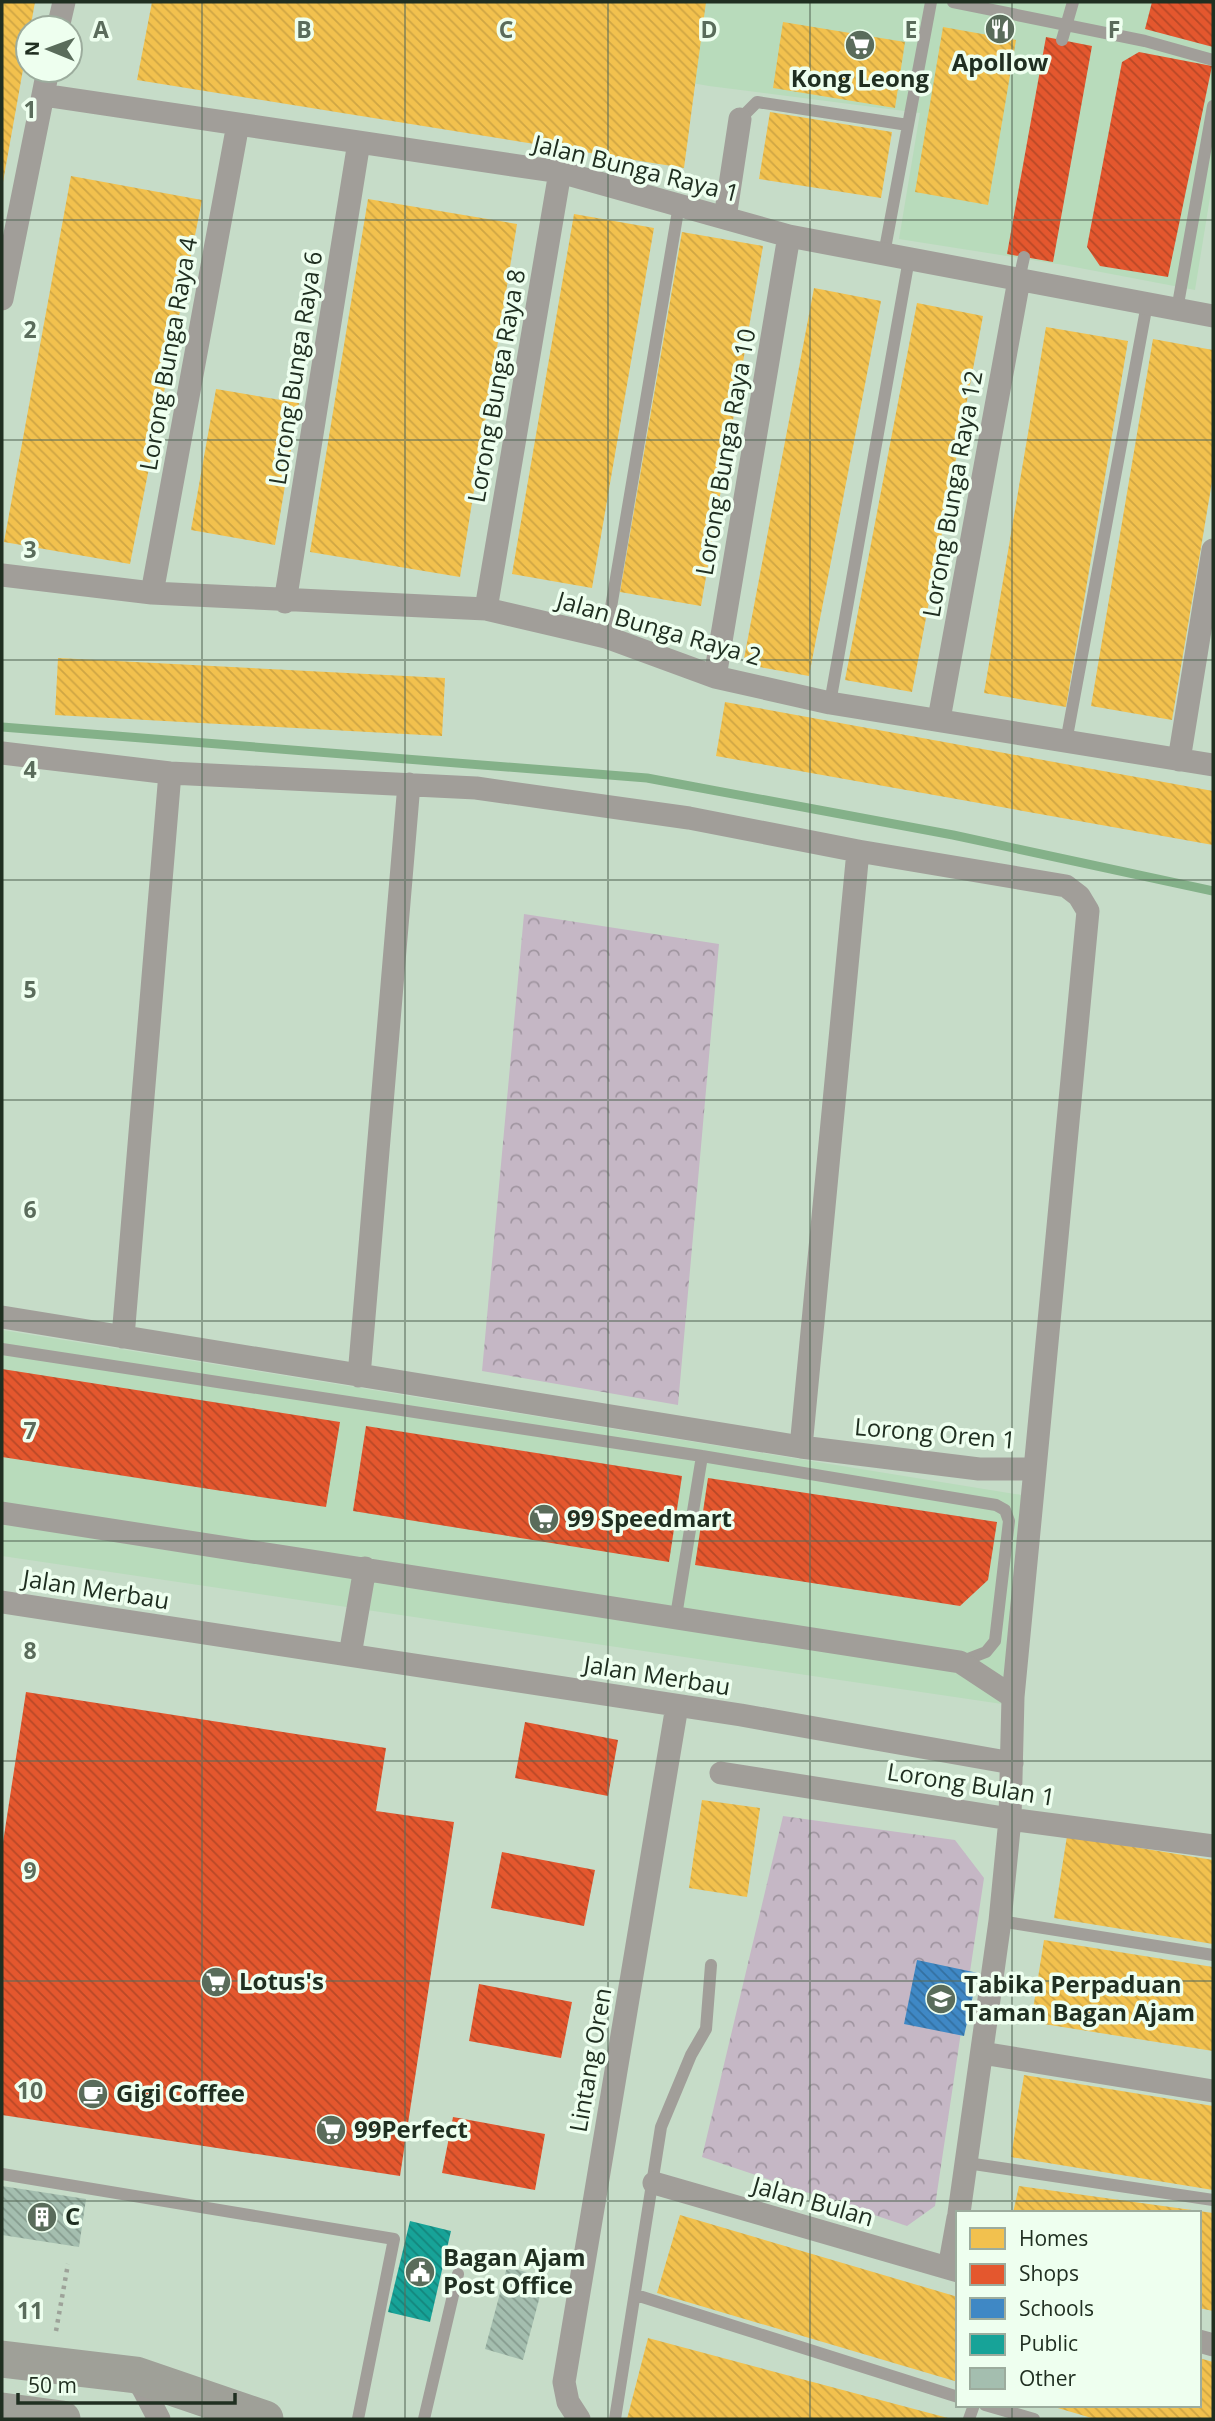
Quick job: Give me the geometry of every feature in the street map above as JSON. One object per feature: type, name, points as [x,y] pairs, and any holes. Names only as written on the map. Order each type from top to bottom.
[{"type":"main road","points":[[2,2360],[136,2375],[265,2419]]},
{"type":"main road","points":[[2,2411],[62,2419]]},
{"type":"street","points":[[2,299],[45,84]]},
{"type":"street","name":"Jalan Bunga Raya 1","points":[[43,95],[560,172],[789,236],[909,259],[1021,268],[1147,304],[1213,316]]},
{"type":"street","points":[[725,218],[740,119]]},
{"type":"street","name":"Lorong Bunga Raya 4","points":[[152,593],[239,124]]},
{"type":"street","name":"Lorong Bunga Raya 6","points":[[285,602],[359,142]]},
{"type":"street","name":"Lorong Bunga Raya 8","points":[[486,609],[560,172]]},
{"type":"street","name":"Lorong Bunga Raya 10","points":[[715,677],[789,236]]},
{"type":"street","name":"Lorong Bunga Raya 12","points":[[939,719],[1021,268]]},
{"type":"street","points":[[1179,760],[1213,552]]},
{"type":"street","name":"Jalan Bunga Raya 2","points":[[2,575],[152,593],[285,602],[486,609],[606,637],[715,677],[830,703],[1213,765]]},
{"type":"street","points":[[2,753],[170,773],[476,788],[689,818],[858,851],[801,1447]]},
{"type":"street","points":[[123,1337],[170,773]]},
{"type":"street","points":[[359,1376],[409,784]]},
{"type":"street","name":"Lorong Oren 1","points":[[2,1317],[801,1447],[979,1469],[1035,1469],[1088,911],[1079,896],[1066,886],[858,851]]},
{"type":"street","points":[[959,2211],[1000,1921],[1010,1819],[1013,1697],[1035,1469]]},
{"type":"street","points":[[2,1513],[960,1662],[1013,1697]]},
{"type":"street","points":[[350,1655],[365,1568]]},
{"type":"street","name":"Jalan Merbau","points":[[2,1602],[677,1706],[1012,1763]]},
{"type":"street","name":"Lintang Oren","points":[[579,2419],[568,2402],[564,2382],[677,1706]]},
{"type":"street","name":"Lorong Bulan 1","points":[[720,1773],[1010,1819],[1213,1846]]},
{"type":"street","points":[[982,2053],[1213,2091]]},
{"type":"street","name":"Jalan Bulan","points":[[654,2183],[953,2270]]},
{"type":"street","points":[[953,2270],[956,2239]]},
{"type":"street","points":[[136,2375],[159,2419]]},
{"type":"lane","points":[[884,254],[931,2]]},
{"type":"lane","points":[[953,2],[1067,24],[1213,60]]},
{"type":"lane","points":[[1062,40],[1073,2]]},
{"type":"lane","points":[[740,119],[757,102],[908,125]]},
{"type":"lane","points":[[1177,310],[1207,178],[1213,106]]},
{"type":"lane","points":[[606,637],[679,205]]},
{"type":"lane","points":[[830,703],[909,259]]},
{"type":"lane","points":[[1066,742],[1147,304]]},
{"type":"lane","points":[[2,1349],[702,1456],[996,1505],[1005,1510],[1009,1521],[995,1641],[986,1653],[960,1662]]},
{"type":"lane","points":[[676,1616],[702,1456]]},
{"type":"lane","points":[[1000,1921],[1213,1955]]},
{"type":"lane","points":[[615,2419],[662,2127],[687,2065],[706,2029],[711,1965]]},
{"type":"lane","points":[[967,2163],[1213,2200]]},
{"type":"lane","points":[[2,2174],[394,2239],[358,2419]]},
{"type":"lane","points":[[424,2419],[458,2274]]},
{"type":"lane","points":[[636,2295],[956,2396]]},
{"type":"lane","points":[[992,2407],[1034,2419]]},
{"type":"path","points":[[56,2331],[68,2264]]},
{"type":"shaded area","points":[[228,2],[1213,2],[1213,179],[1195,290],[1064,265],[899,239],[920,113],[709,86]]},
{"type":"shaded area","points":[[2,1330],[1028,1496],[1002,1704],[2,1556]]},
{"type":"green space","points":[[524,914],[719,944],[678,1405],[482,1371]]},
{"type":"green space","points":[[783,1816],[955,1840],[984,1878],[935,2206],[907,2226],[702,2157]]},
{"type":"building: Homes","points":[[2,2],[35,2],[33,14],[14,14],[14,84],[20,84],[2,182]]},
{"type":"building: Homes","points":[[152,2],[706,2],[684,168],[137,80]]},
{"type":"building: Homes","points":[[783,22],[905,42],[895,108],[773,88]]},
{"type":"building: Homes","points":[[943,27],[1016,40],[988,205],[915,192]]},
{"type":"building: Homes","points":[[770,112],[892,132],[881,198],[759,179]]},
{"type":"building: Homes","points":[[71,176],[202,200],[130,564],[4,542]]},
{"type":"building: Homes","points":[[368,199],[517,224],[460,577],[310,552]]},
{"type":"building: Homes","points":[[574,214],[654,228],[592,588],[512,574]]},
{"type":"building: Homes","points":[[682,232],[763,246],[701,606],[620,592]]},
{"type":"building: Homes","points":[[814,288],[881,301],[809,676],[743,664]]},
{"type":"building: Homes","points":[[917,303],[983,316],[912,692],[845,680]]},
{"type":"building: Homes","points":[[1046,327],[1128,341],[1066,707],[984,693]]},
{"type":"building: Homes","points":[[1153,339],[1213,350],[1213,476],[1172,720],[1091,706]]},
{"type":"building: Homes","points":[[216,389],[299,403],[275,545],[191,530]]},
{"type":"building: Homes","points":[[58,658],[445,678],[442,736],[55,715]]},
{"type":"building: Homes","points":[[725,702],[1213,791],[1213,845],[716,756]]},
{"type":"building: Homes","points":[[702,1800],[760,1808],[747,1897],[689,1888]]},
{"type":"building: Homes","points":[[1067,1836],[1213,1860],[1213,1944],[1054,1918]]},
{"type":"building: Homes","points":[[1044,1940],[1213,1967],[1213,2051],[1031,2022]]},
{"type":"building: Homes","points":[[1024,2075],[1213,2106],[1213,2190],[1011,2157]]},
{"type":"building: Homes","points":[[1019,2186],[1199,2211],[1013,2211]]},
{"type":"building: Homes","points":[[1201,2211],[1213,2213],[1213,2311],[1201,2308]]},
{"type":"building: Homes","points":[[680,2215],[956,2296],[956,2381],[657,2293]]},
{"type":"building: Homes","points":[[648,2338],[948,2418],[948,2419],[627,2419]]},
{"type":"building: Homes","points":[[1201,2359],[1213,2362],[1213,2419],[1095,2419],[1054,2407],[1201,2407]]},
{"type":"building: Shops","points":[[1152,2],[1213,2],[1213,47],[1145,29]]},
{"type":"building: Shops","points":[[1046,37],[1092,46],[1053,262],[1007,254]]},
{"type":"building: Shops","points":[[1139,52],[1212,66],[1168,277],[1100,266],[1087,247],[1122,62]]},
{"type":"building: Shops","points":[[2,1369],[340,1422],[326,1507],[2,1457]]},
{"type":"building: Shops","points":[[366,1426],[682,1476],[669,1562],[353,1511]]},
{"type":"building: Shops","points":[[708,1478],[997,1522],[988,1580],[960,1606],[695,1565]]},
{"type":"building: Shops","name":"Lotus's","points":[[26,1692],[386,1748],[376,1811],[454,1822],[400,2176],[2,2115],[2,1849]]},
{"type":"building: Shops","points":[[525,1722],[618,1740],[608,1796],[515,1778]]},
{"type":"building: Shops","points":[[502,1852],[595,1870],[584,1926],[491,1908]]},
{"type":"building: Shops","points":[[479,1984],[572,2002],[561,2058],[469,2041]]},
{"type":"building: Shops","points":[[453,2117],[545,2134],[535,2190],[442,2173]]},
{"type":"building: Schools","name":"Tabika Perpaduan Taman Bagan Ajam","points":[[917,1960],[978,1973],[964,2036],[904,2024]]},
{"type":"building: Public","name":"Bagan Ajam Post Office","points":[[410,2221],[451,2231],[430,2322],[388,2312]]},
{"type":"building: Other","name":"C","points":[[2,2186],[86,2199],[79,2247],[2,2235]]},
{"type":"building: Other","points":[[507,2267],[545,2277],[523,2360],[485,2349]]},
{"type":"waterway","points":[[2,727],[647,778],[953,835],[1213,891]]},
{"type":"place","name":"Apollow","points":[[1000,29]]},
{"type":"place","name":"Kong Leong","points":[[860,45]]},
{"type":"place","name":"99 Speedmart","points":[[544,1519]]},
{"type":"place","name":"Lotus's","points":[[216,1982]]},
{"type":"place","name":"Tabika Perpaduan Taman Bagan Ajam","points":[[941,1999]]},
{"type":"place","name":"Gigi Coffee","points":[[93,2094]]},
{"type":"place","name":"99Perfect","points":[[331,2130]]},
{"type":"place","name":"C","points":[[42,2217]]},
{"type":"place","name":"Bagan Ajam Post Office","points":[[420,2272]]}]
